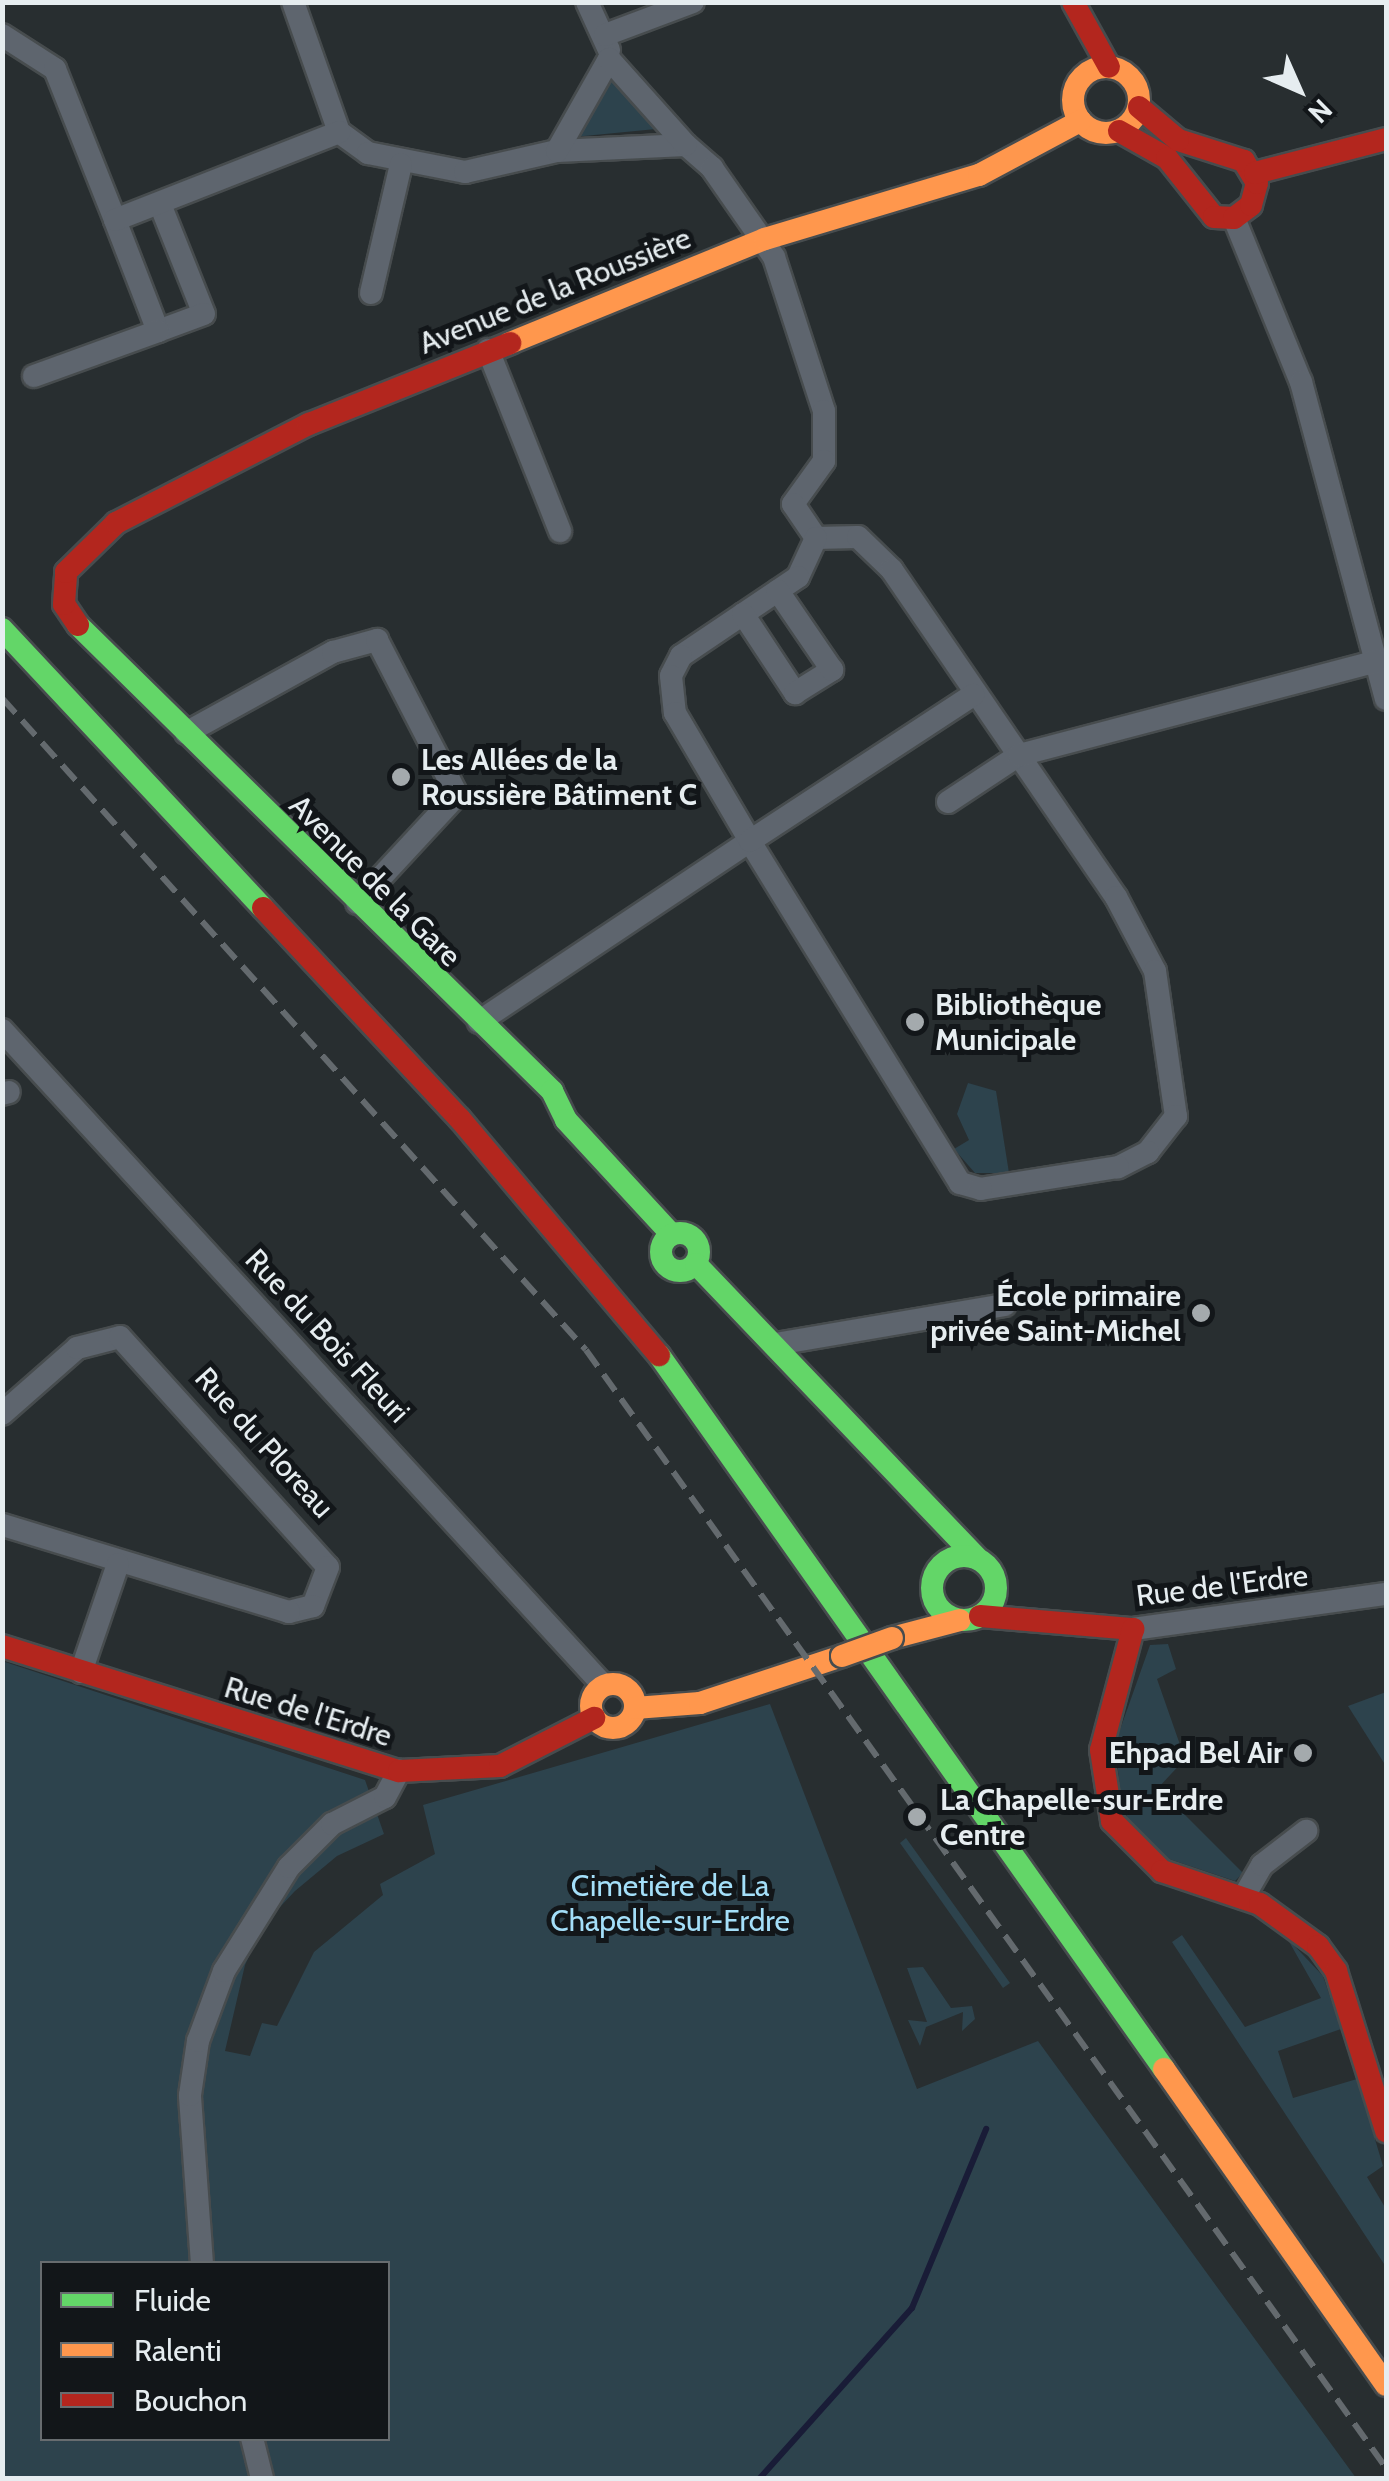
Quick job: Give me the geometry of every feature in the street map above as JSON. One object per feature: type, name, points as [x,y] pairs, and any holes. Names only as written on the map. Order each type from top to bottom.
[{"type":"street","points":[[292,2],[339,132],[401,164],[466,172],[557,151],[686,145]]},
{"type":"street","points":[[588,2],[607,47],[766,239],[824,411],[824,461],[793,504],[816,538]]},
{"type":"street","points":[[557,151],[607,47],[693,2]]},
{"type":"street","points":[[1073,2],[1109,67],[1136,85],[1138,106],[1119,131]]},
{"type":"street","points":[[2,35],[55,68],[158,331]]},
{"type":"street","points":[[1109,67],[1094,69],[1074,92],[1080,121],[1119,131],[1167,158],[1205,212],[1234,218]]},
{"type":"street","points":[[1138,106],[1178,140],[1236,157],[1255,173],[1256,196],[1234,218]]},
{"type":"street","name":"Avenue de la Roussière","points":[[73,560],[116,523],[209,470],[488,350],[766,239],[979,175],[1080,121]]},
{"type":"street","points":[[115,220],[339,132]]},
{"type":"street","points":[[1255,173],[1386,139]]},
{"type":"street","points":[[371,294],[401,164]]},
{"type":"street","points":[[34,376],[204,314],[160,204]]},
{"type":"street","points":[[1234,218],[1301,382],[1386,698]]},
{"type":"street","points":[[488,350],[560,531]]},
{"type":"street","points":[[858,537],[892,570],[972,695],[1019,755],[1155,971],[1176,1116],[1148,1152],[1118,1167],[981,1189],[960,1183],[750,841],[669,696],[681,656],[798,577],[816,538],[858,537]]},
{"type":"street","name":"Avenue de la Gare","points":[[73,560],[63,590],[74,623],[356,904],[552,1091],[566,1120],[672,1236],[664,1263],[682,1272],[696,1264],[985,1566]]},
{"type":"street","points":[[743,614],[796,693],[832,670],[778,591]]},
{"type":"street","points":[[2,629],[460,1119],[684,1384],[1386,2386]]},
{"type":"street","points":[[186,734],[333,652],[377,640],[456,795],[356,904]]},
{"type":"street","points":[[948,802],[1019,755],[1377,662]]},
{"type":"street","points":[[479,1022],[972,695]]},
{"type":"street","name":"Rue du Bois Fleuri","points":[[2,1030],[604,1686]]},
{"type":"street","points":[[776,1344],[1005,1305]]},
{"type":"street","name":"Rue du Ploreau","points":[[2,1414],[77,1348],[120,1337],[328,1567],[313,1606],[288,1612],[118,1564],[2,1525]]},
{"type":"street","points":[[941,1516],[951,1560]]},
{"type":"street","points":[[934,1596],[970,1618],[994,1601],[985,1566],[951,1560]]},
{"type":"street","points":[[902,1634],[934,1596],[937,1572],[951,1560]]},
{"type":"street","points":[[80,1672],[118,1564]]},
{"type":"street","name":"Rue de l'Erdre","points":[[985,1566],[1066,1617]]},
{"type":"street","name":"Rue de l'Erdre","points":[[2,1646],[399,1771],[500,1766],[594,1718],[618,1728],[636,1708],[700,1703],[902,1634],[970,1618],[1066,1617],[1133,1630],[1386,1594]]},
{"type":"street","points":[[1133,1630],[1101,1750],[1112,1822],[1162,1872],[1243,1898],[1291,1922],[1330,1961],[1386,2131]]},
{"type":"street","points":[[594,1718],[604,1686],[626,1688],[636,1708]]},
{"type":"street","points":[[202,2261],[190,2095],[198,2041],[224,1971],[289,1867],[332,1824],[385,1796],[399,1771]]},
{"type":"street","points":[[1243,1898],[1262,1865],[1306,1831]]},
{"type":"street","points":[[253,2441],[262,2478]]},
{"type":"green space","points":[[613,79],[656,129],[574,137]]},
{"type":"green space","points":[[968,1083],[996,1091],[1009,1173],[975,1173],[954,1149],[969,1140],[957,1114]]},
{"type":"green space","points":[[1168,1644],[1176,1669],[1157,1679],[1185,1759],[1158,1788],[1243,1873],[1235,1881],[1166,1858],[1129,1822],[1120,1799],[1116,1741],[1150,1645]]},
{"type":"green space","name":"Cimetière de La Chapelle-sur-Erdre","points":[[2,1661],[365,1780],[384,1834],[337,1856],[295,1891],[264,1924],[245,1965],[225,2051],[250,2056],[262,2023],[277,2026],[314,1952],[383,1895],[380,1884],[435,1854],[423,1805],[770,1704],[917,2089],[1038,2041],[1356,2478],[3,2478]]},
{"type":"green space","points":[[1386,1692],[1386,1766],[1348,1706]]},
{"type":"green space","points":[[906,1838],[1010,1983],[1003,1988],[900,1843]]},
{"type":"green space","points":[[1182,1935],[1245,2027],[1321,1998],[1287,1938],[1323,1976],[1341,2029],[1278,2051],[1293,2098],[1357,2079],[1383,2166],[1367,2177],[1386,2209],[1386,2267],[1172,1942]]},
{"type":"green space","points":[[923,1967],[951,2008],[972,2006],[975,2019],[962,2031],[963,2012],[926,2027],[920,2046],[908,2020],[927,2022],[907,1968]]},
{"type":"waterway","points":[[760,2478],[912,2308],[986,2129]]},
{"type":"railway","points":[[2,698],[586,1350],[1386,2468]]},
{"type":"traffic: fast","points":[[78,625],[552,1091],[566,1120],[672,1235]]},
{"type":"traffic: fast","points":[[2,629],[263,908]]},
{"type":"traffic: fast","points":[[680,1233],[693,1239],[699,1252],[693,1265],[680,1271],[667,1265],[661,1252],[667,1239],[680,1233]]},
{"type":"traffic: fast","points":[[696,1264],[978,1559]]},
{"type":"traffic: fast","points":[[659,1355],[1164,2069]]},
{"type":"traffic: fast","points":[[964,1556],[987,1565],[996,1588],[987,1611],[964,1620],[941,1611],[932,1588],[941,1565],[964,1556]]},
{"type":"traffic: slow","points":[[1106,67],[1129,77],[1139,100],[1129,123],[1106,133],[1083,123],[1073,100],[1083,77],[1106,67]]},
{"type":"traffic: slow","points":[[510,343],[765,239],[979,175],[1080,121]]},
{"type":"traffic: slow","points":[[892,1638],[960,1620]]},
{"type":"traffic: slow","points":[[842,1656],[892,1638]]},
{"type":"traffic: slow","points":[[635,1708],[700,1703],[842,1656]]},
{"type":"traffic: slow","points":[[613,1684],[629,1690],[635,1706],[629,1722],[613,1728],[597,1722],[591,1706],[597,1690],[613,1684]]},
{"type":"traffic: slow","points":[[1164,2069],[1386,2385]]},
{"type":"traffic: jam","points":[[1073,2],[1109,67]]},
{"type":"traffic: jam","points":[[1119,131],[1167,158],[1214,217],[1234,218],[1251,205],[1257,183],[1244,161],[1178,140],[1139,107]]},
{"type":"traffic: jam","points":[[1255,173],[1386,139]]},
{"type":"traffic: jam","points":[[78,625],[64,604],[66,572],[116,523],[309,424],[510,343]]},
{"type":"traffic: jam","points":[[263,908],[460,1119],[659,1355]]},
{"type":"traffic: jam","points":[[980,1616],[1133,1629],[1101,1750],[1112,1821],[1162,1871],[1260,1904],[1318,1946],[1336,1971],[1386,2131]]},
{"type":"traffic: jam","points":[[2,1646],[399,1771],[500,1766],[594,1718]]},
{"type":"place","name":"Les Allées de la Roussière Bâtiment C","points":[[401,777]]},
{"type":"place","name":"Bibliothèque Municipale","points":[[915,1022]]},
{"type":"place","name":"École primaire privée Saint-Michel","points":[[1201,1313]]},
{"type":"place","name":"Ehpad Bel Air","points":[[1303,1753]]},
{"type":"place","name":"La Chapelle-sur-Erdre Centre","points":[[917,1817]]}]
